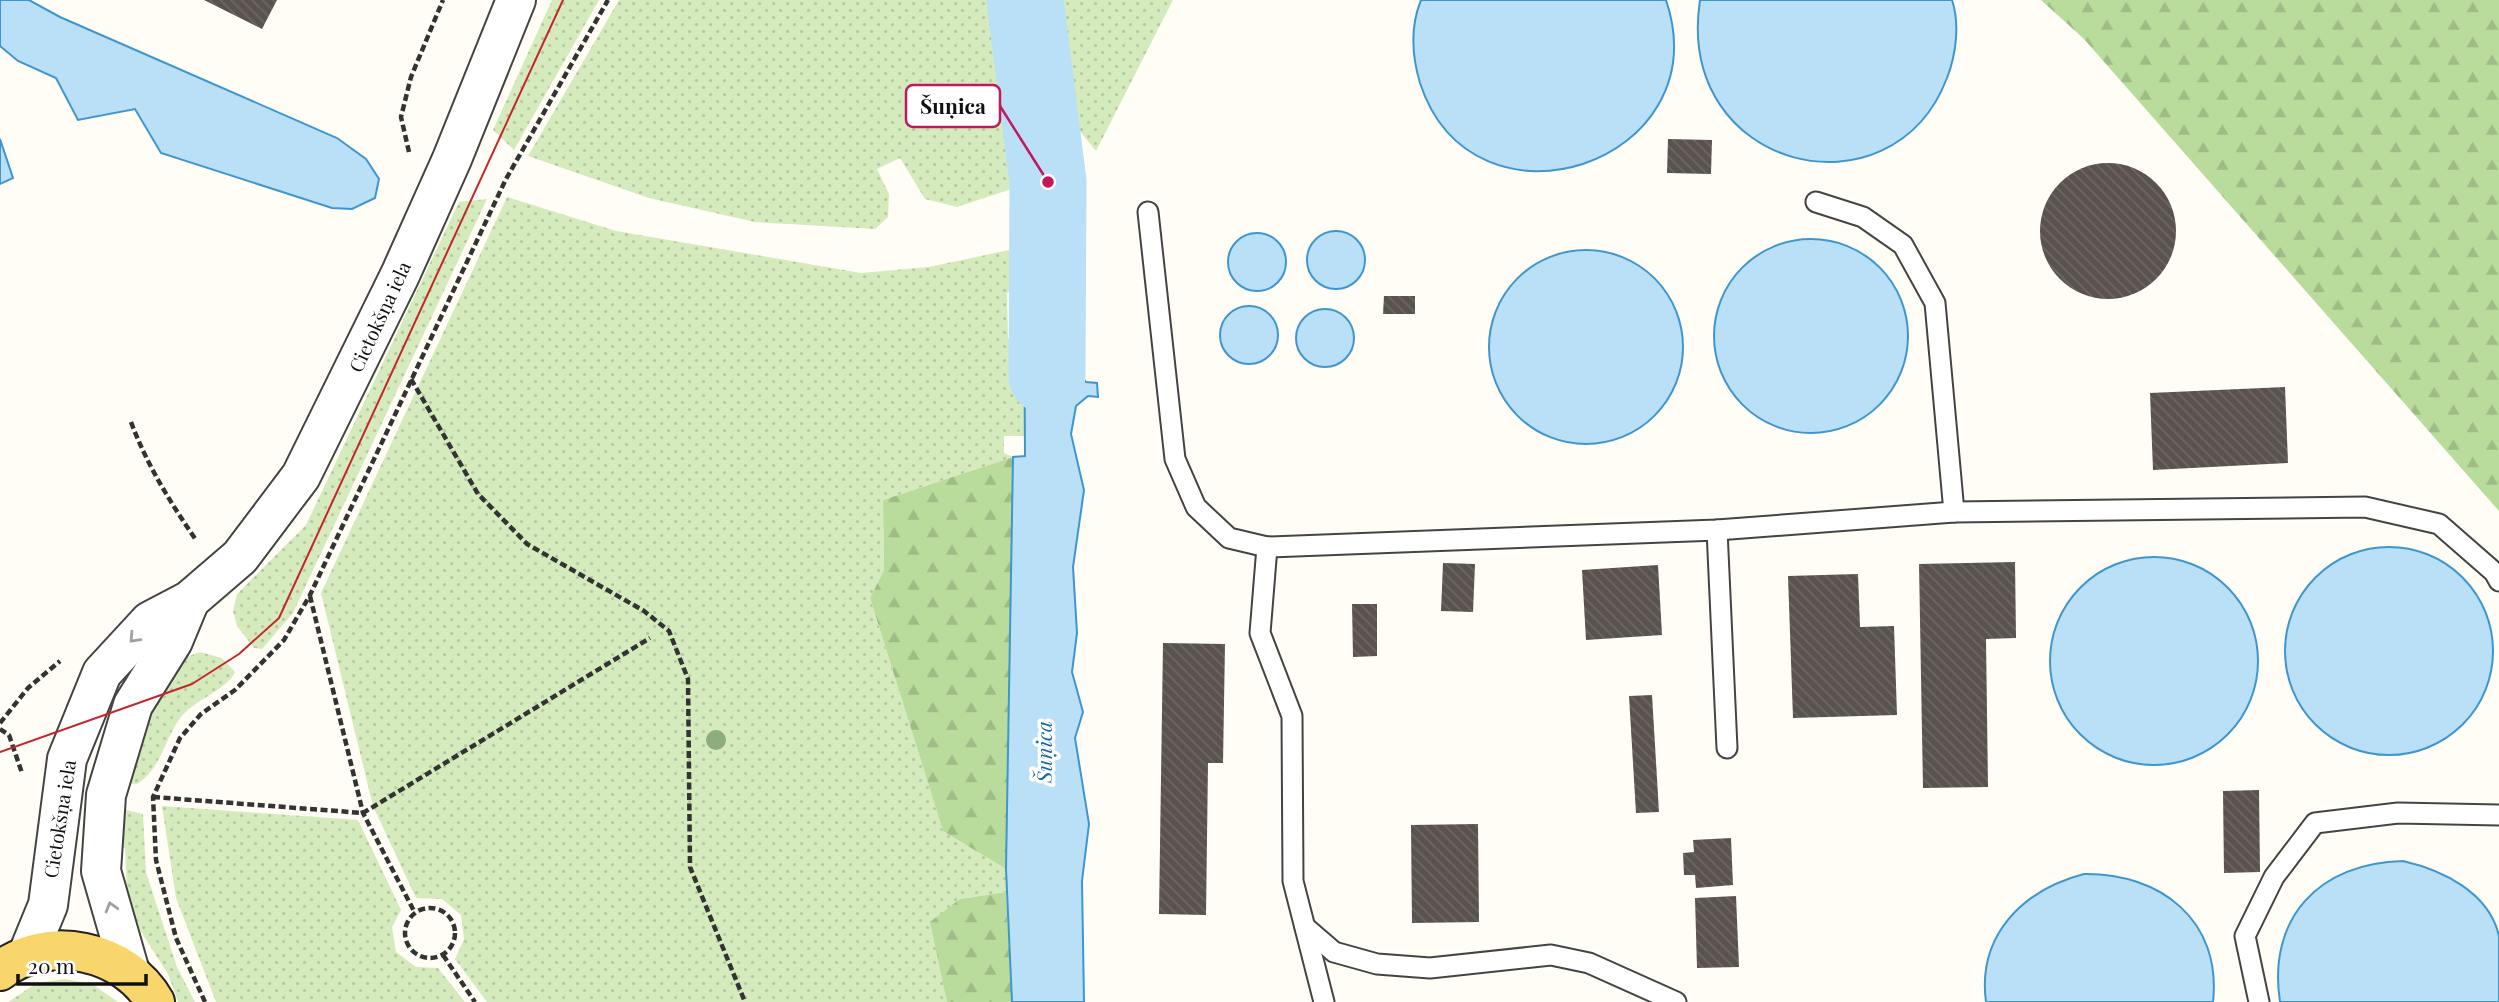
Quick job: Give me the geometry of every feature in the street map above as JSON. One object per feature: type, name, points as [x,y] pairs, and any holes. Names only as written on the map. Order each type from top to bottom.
[{"type":"main road","points":[[13,964],[50,950],[78,951],[106,958],[130,972],[155,1002]]},
{"type":"street","name":"Cietokšņa iela","points":[[13,964],[48,905],[67,759],[102,673],[150,621],[190,600],[240,557],[302,476],[369,342],[442,183],[515,0]]},
{"type":"street","name":"Cietokšņa iela","points":[[130,972],[101,871],[106,795],[133,705],[173,641],[190,600]]},
{"type":"lane","points":[[1816,202],[1863,217],[1903,245],[1935,303],[1954,512]]},
{"type":"lane","points":[[1148,212],[1175,459],[1196,507],[1228,538],[1267,547],[1717,530],[1954,512],[2365,507],[2439,524],[2494,572],[2499,581]]},
{"type":"lane","points":[[1717,530],[1727,748]]},
{"type":"lane","points":[[1267,547],[1260,634],[1292,716],[1293,881],[1324,1002]]},
{"type":"lane","points":[[2259,1002],[2245,936],[2274,877],[2315,823],[2398,813],[2499,815]]},
{"type":"lane","points":[[1305,927],[1334,952],[1377,964],[1430,968],[1551,955],[1589,963],[1676,1002]]},
{"type":"path","points":[[410,160],[401,117],[411,77],[443,0]]},
{"type":"path","points":[[205,1002],[176,938],[156,860],[153,797],[180,738],[201,714],[235,690],[284,640],[310,595],[506,179],[608,0]]},
{"type":"path","points":[[411,379],[478,494],[527,544],[644,611],[669,631],[688,679],[690,867],[746,1002]]},
{"type":"path","points":[[131,422],[141,450],[169,500],[196,540]]},
{"type":"path","points":[[187,549],[205,532]]},
{"type":"path","points":[[310,595],[363,813],[415,912]]},
{"type":"path","points":[[153,797],[363,813],[650,638]]},
{"type":"path","points":[[0,723],[28,688],[70,653]]},
{"type":"path","points":[[0,729],[9,735],[23,775]]},
{"type":"path","points":[[435,908],[451,919],[455,939],[443,956],[431,959],[418,956],[409,947],[405,935],[407,923],[415,912],[435,908]]},
{"type":"path","points":[[443,956],[475,1002]]},
{"type":"green space","points":[[552,0],[599,0],[514,150],[493,130]]},
{"type":"green space","points":[[619,0],[993,0],[1023,185],[957,207],[925,199],[900,158],[877,169],[889,194],[888,217],[875,229],[755,222],[649,198],[528,156]]},
{"type":"green space","points":[[1058,0],[1173,0],[1096,151],[1075,125]]},
{"type":"green space","points":[[2041,0],[2499,0],[2499,511],[2084,39]]},
{"type":"green space","points":[[507,197],[616,231],[861,273],[929,267],[1009,250],[1012,257],[1036,258],[1037,272],[1007,293],[1008,338],[1024,346],[1025,436],[1004,436],[1004,453],[1013,457],[883,500],[884,570],[870,598],[943,831],[1006,869],[1006,892],[960,899],[947,1002],[487,1002],[455,959],[464,939],[461,915],[442,899],[416,898],[373,806],[321,593]]},
{"type":"green space","points":[[487,199],[293,613],[262,649],[254,648],[237,626],[233,611],[237,594],[306,525],[459,202]]},
{"type":"green space","points":[[1013,457],[1006,869],[943,831],[870,598],[884,570],[883,500]]},
{"type":"green space","points":[[200,652],[222,658],[235,672],[225,684],[181,717],[152,770],[137,784],[126,783],[147,715],[178,660]]},
{"type":"green space","points":[[162,806],[358,820],[401,910],[392,927],[396,952],[416,967],[438,968],[465,1002],[216,1002],[176,898]]},
{"type":"green space","points":[[122,809],[143,814],[146,872],[177,967],[195,1002],[178,1002],[168,974],[140,930],[127,893],[125,848],[118,846]]},
{"type":"green space","points":[[1006,892],[1012,1002],[947,1002],[930,922],[960,899]]},
{"type":"green space","points":[[65,979],[92,984],[118,1002],[8,1002],[37,983]]},
{"type":"water","points":[[0,0],[29,0],[60,17],[337,138],[366,159],[379,179],[375,198],[352,209],[332,208],[161,153],[135,109],[78,120],[56,78],[18,61],[0,46]]},
{"type":"water","points":[[993,0],[1058,0],[1075,125],[1057,161],[1039,162],[1013,124]]},
{"type":"water","points":[[1421,0],[1666,0],[1673,57],[1658,105],[1626,141],[1583,164],[1536,171],[1489,161],[1448,133],[1420,83],[1413,42]]},
{"type":"water","points":[[1700,0],[1952,0],[1956,29],[1953,59],[1947,78],[1920,123],[1882,151],[1838,162],[1793,157],[1752,138],[1720,105],[1701,58]]},
{"type":"water","points":[[0,139],[13,178],[0,184]]},
{"type":"water","points":[[1336,231],[1352,236],[1360,244],[1365,260],[1360,276],[1352,284],[1336,289],[1320,284],[1312,276],[1307,260],[1312,244],[1320,236]]},
{"type":"water","points":[[1257,233],[1273,238],[1281,246],[1286,262],[1281,278],[1273,286],[1257,291],[1241,286],[1233,278],[1228,262],[1233,246],[1241,238]]},
{"type":"water","points":[[1811,239],[1848,247],[1879,268],[1900,299],[1908,336],[1900,373],[1879,404],[1848,425],[1811,433],[1774,425],[1743,404],[1722,373],[1714,336],[1722,299],[1743,268],[1774,247]]},
{"type":"water","points":[[1586,250],[1623,258],[1654,279],[1675,310],[1683,347],[1675,384],[1654,415],[1623,436],[1586,444],[1549,436],[1518,415],[1497,384],[1489,347],[1497,310],[1518,279],[1549,258]]},
{"type":"water","points":[[1058,270],[1069,282],[1078,372],[1086,382],[1097,383],[1098,397],[1088,396],[1076,406],[1071,434],[1084,490],[1073,567],[1077,633],[1072,672],[1083,712],[1075,738],[1089,824],[1082,881],[1084,1002],[1012,1002],[1006,869],[1013,457],[1025,456],[1024,281],[1037,272]]},
{"type":"water","points":[[1249,306],[1265,311],[1273,319],[1278,335],[1273,351],[1265,359],[1249,364],[1233,359],[1225,351],[1220,335],[1225,319],[1233,311]]},
{"type":"water","points":[[1325,309],[1341,314],[1349,322],[1354,338],[1349,354],[1341,362],[1325,367],[1309,362],[1301,354],[1296,338],[1301,322],[1309,314]]},
{"type":"water","points":[[2389,547],[2429,555],[2447,564],[2463,577],[2476,593],[2485,611],[2493,651],[2485,691],[2476,709],[2463,725],[2447,738],[2429,747],[2389,755],[2349,747],[2331,738],[2315,725],[2302,709],[2293,691],[2285,651],[2293,611],[2302,593],[2315,577],[2331,564],[2349,555]]},
{"type":"water","points":[[2154,557],[2194,565],[2212,574],[2228,587],[2241,603],[2250,621],[2258,661],[2250,701],[2241,719],[2228,735],[2212,748],[2194,757],[2154,765],[2114,757],[2096,748],[2080,735],[2067,719],[2058,701],[2050,661],[2058,621],[2067,603],[2080,587],[2096,574],[2114,565]]},
{"type":"water","points":[[2403,861],[2448,877],[2475,895],[2485,907],[2499,936],[2499,1002],[2280,1002],[2278,972],[2282,944],[2291,921],[2306,900],[2324,884],[2347,872],[2373,864]]},
{"type":"water","points":[[2084,874],[2112,876],[2137,882],[2161,892],[2180,907],[2196,925],[2207,947],[2213,973],[2213,1002],[1986,1002],[1985,978],[1989,956],[1997,936],[2009,919],[2042,891]]},
{"type":"building","points":[[204,0],[277,0],[262,29]]},
{"type":"building","points":[[1668,139],[1712,140],[1711,174],[1667,173]]},
{"type":"building","points":[[2108,163],[2134,168],[2156,183],[2171,205],[2176,231],[2171,257],[2156,279],[2134,294],[2108,299],[2082,294],[2060,279],[2045,257],[2040,231],[2045,205],[2060,183],[2082,168]]},
{"type":"building","points":[[1384,296],[1415,296],[1415,314],[1383,314]]},
{"type":"building","points":[[2285,387],[2288,463],[2153,470],[2150,393]]},
{"type":"building","points":[[2015,562],[2016,638],[1986,639],[1988,787],[1923,788],[1919,564]]},
{"type":"building","points":[[1443,563],[1475,564],[1473,612],[1441,611]]},
{"type":"building","points":[[1658,565],[1662,635],[1586,640],[1582,570]]},
{"type":"building","points":[[1858,574],[1860,627],[1894,626],[1897,715],[1793,718],[1788,576]]},
{"type":"building","points":[[1352,604],[1377,604],[1377,656],[1353,657]]},
{"type":"building","points":[[1163,643],[1225,644],[1223,763],[1208,763],[1206,915],[1159,914]]},
{"type":"building","points":[[1652,695],[1659,812],[1636,813],[1629,696]]},
{"type":"building","points":[[2259,790],[2260,872],[2224,873],[2223,791]]},
{"type":"building","points":[[1478,824],[1479,922],[1412,923],[1411,825]]},
{"type":"building","points":[[1731,838],[1733,885],[1696,888],[1695,875],[1684,875],[1683,853],[1694,852],[1693,840]]},
{"type":"building","points":[[1736,896],[1739,967],[1697,968],[1695,898]]},
{"type":"waterway","name":"Šuņica","points":[[1025,0],[1048,182],[1047,376]]},
{"type":"tram line","points":[[0,752],[192,684],[239,654],[279,618],[563,0]]},
{"type":"place","name":"Šuņica","points":[[1048,182]]}]
